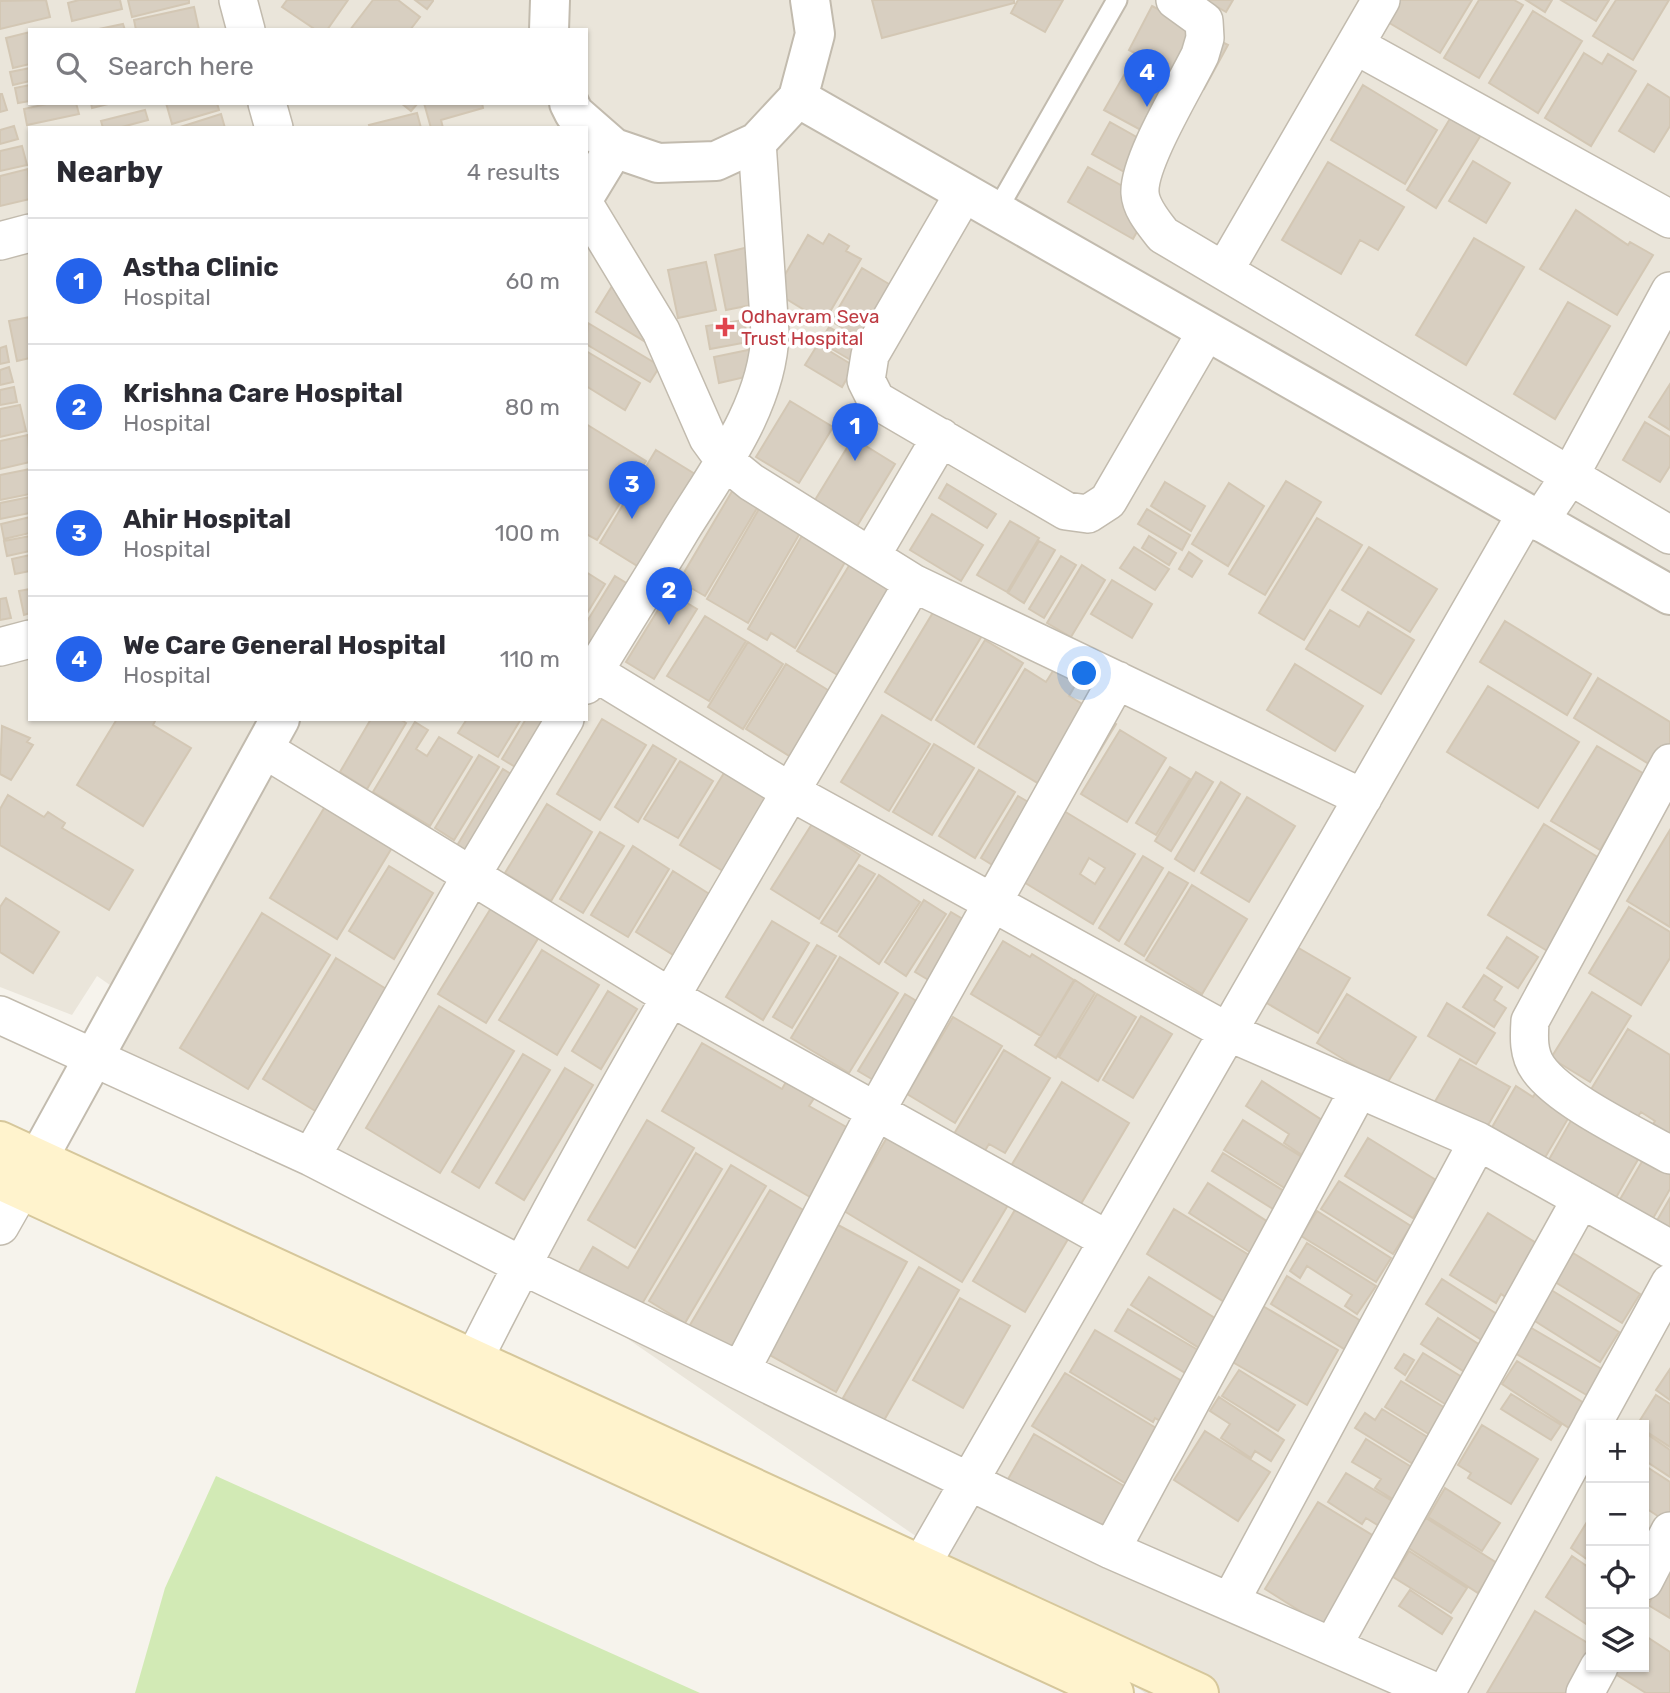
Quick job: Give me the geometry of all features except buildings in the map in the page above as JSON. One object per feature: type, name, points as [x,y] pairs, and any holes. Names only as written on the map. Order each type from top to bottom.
[{"type":"main road","points":[[0,1141],[20,1176],[912,1581],[1199,1693]]},
{"type":"main road","points":[[20,1176],[474,1359],[912,1581],[1114,1693]]},
{"type":"street","points":[[238,0],[245,28]]},
{"type":"street","points":[[549,28],[550,0]]},
{"type":"street","points":[[570,105],[574,113],[614,148],[658,163],[716,161],[757,142],[797,98],[815,34],[810,0]]},
{"type":"street","points":[[1175,0],[1204,21],[1205,38],[1142,172],[1140,194],[1146,213],[1163,235],[1670,535]]},
{"type":"street","points":[[1224,271],[1381,0]]},
{"type":"street","points":[[1356,45],[1670,219]]},
{"type":"street","points":[[797,98],[1670,595]]},
{"type":"street","points":[[268,105],[273,126]]},
{"type":"street","points":[[757,142],[769,360],[760,389],[724,460],[589,675],[791,792],[1228,1032],[1478,1141],[1670,1249]]},
{"type":"street","points":[[588,191],[614,148]]},
{"type":"street","points":[[980,202],[870,355],[866,380],[876,400],[1066,511],[1088,514],[1108,501],[1206,332]]},
{"type":"street","points":[[588,210],[662,331],[708,438],[724,460],[751,482],[913,583],[1363,798]]},
{"type":"street","points":[[0,241],[28,234]]},
{"type":"street","points":[[912,1581],[1363,798],[1533,518],[1569,477],[1670,291]]},
{"type":"street","points":[[871,556],[941,437]]},
{"type":"street","points":[[474,1359],[521,1265],[672,998],[913,583]]},
{"type":"street","points":[[0,647],[28,640]]},
{"type":"street","points":[[741,1370],[876,1111],[1117,680]]},
{"type":"street","points":[[311,1157],[471,876],[564,721]]},
{"type":"street","points":[[0,1226],[20,1176],[94,1059],[272,734],[471,876],[672,998],[1108,1240]]},
{"type":"street","points":[[1670,763],[1530,1021],[1528,1042],[1537,1067],[1557,1089],[1670,1155]]},
{"type":"street","points":[[0,1015],[311,1157],[521,1265],[968,1483],[1111,1550],[1438,1693]]},
{"type":"street","points":[[1111,1550],[1359,1089]]},
{"type":"street","points":[[1230,1602],[1478,1141]]},
{"type":"street","points":[[1333,1645],[1581,1199]]},
{"type":"street","points":[[1595,1420],[1670,1283]]},
{"type":"street","points":[[1446,1693],[1586,1437]]},
{"type":"street","points":[[1649,1571],[1670,1531]]},
{"type":"street","points":[[1586,1693],[1596,1672]]},
{"type":"lane","points":[[980,202],[1117,0]]},
{"type":"shaded area","points":[[0,0],[1670,0],[1670,1693],[1145,1693],[568,1298],[113,1057],[143,1008],[97,976],[72,1015],[0,987]]},
{"type":"green space","points":[[216,1476],[700,1693],[135,1693],[165,1588]]},
{"type":"place","name":"We Care General Hospital","points":[[1147,107]]},
{"type":"place","name":"Odhavram Seva Trust Hospital","points":[[725,327]]},
{"type":"place","name":"Astha Clinic","points":[[855,461]]},
{"type":"place","name":"Ahir Hospital","points":[[632,519]]},
{"type":"place","name":"Krishna Care Hospital","points":[[669,625]]}]
